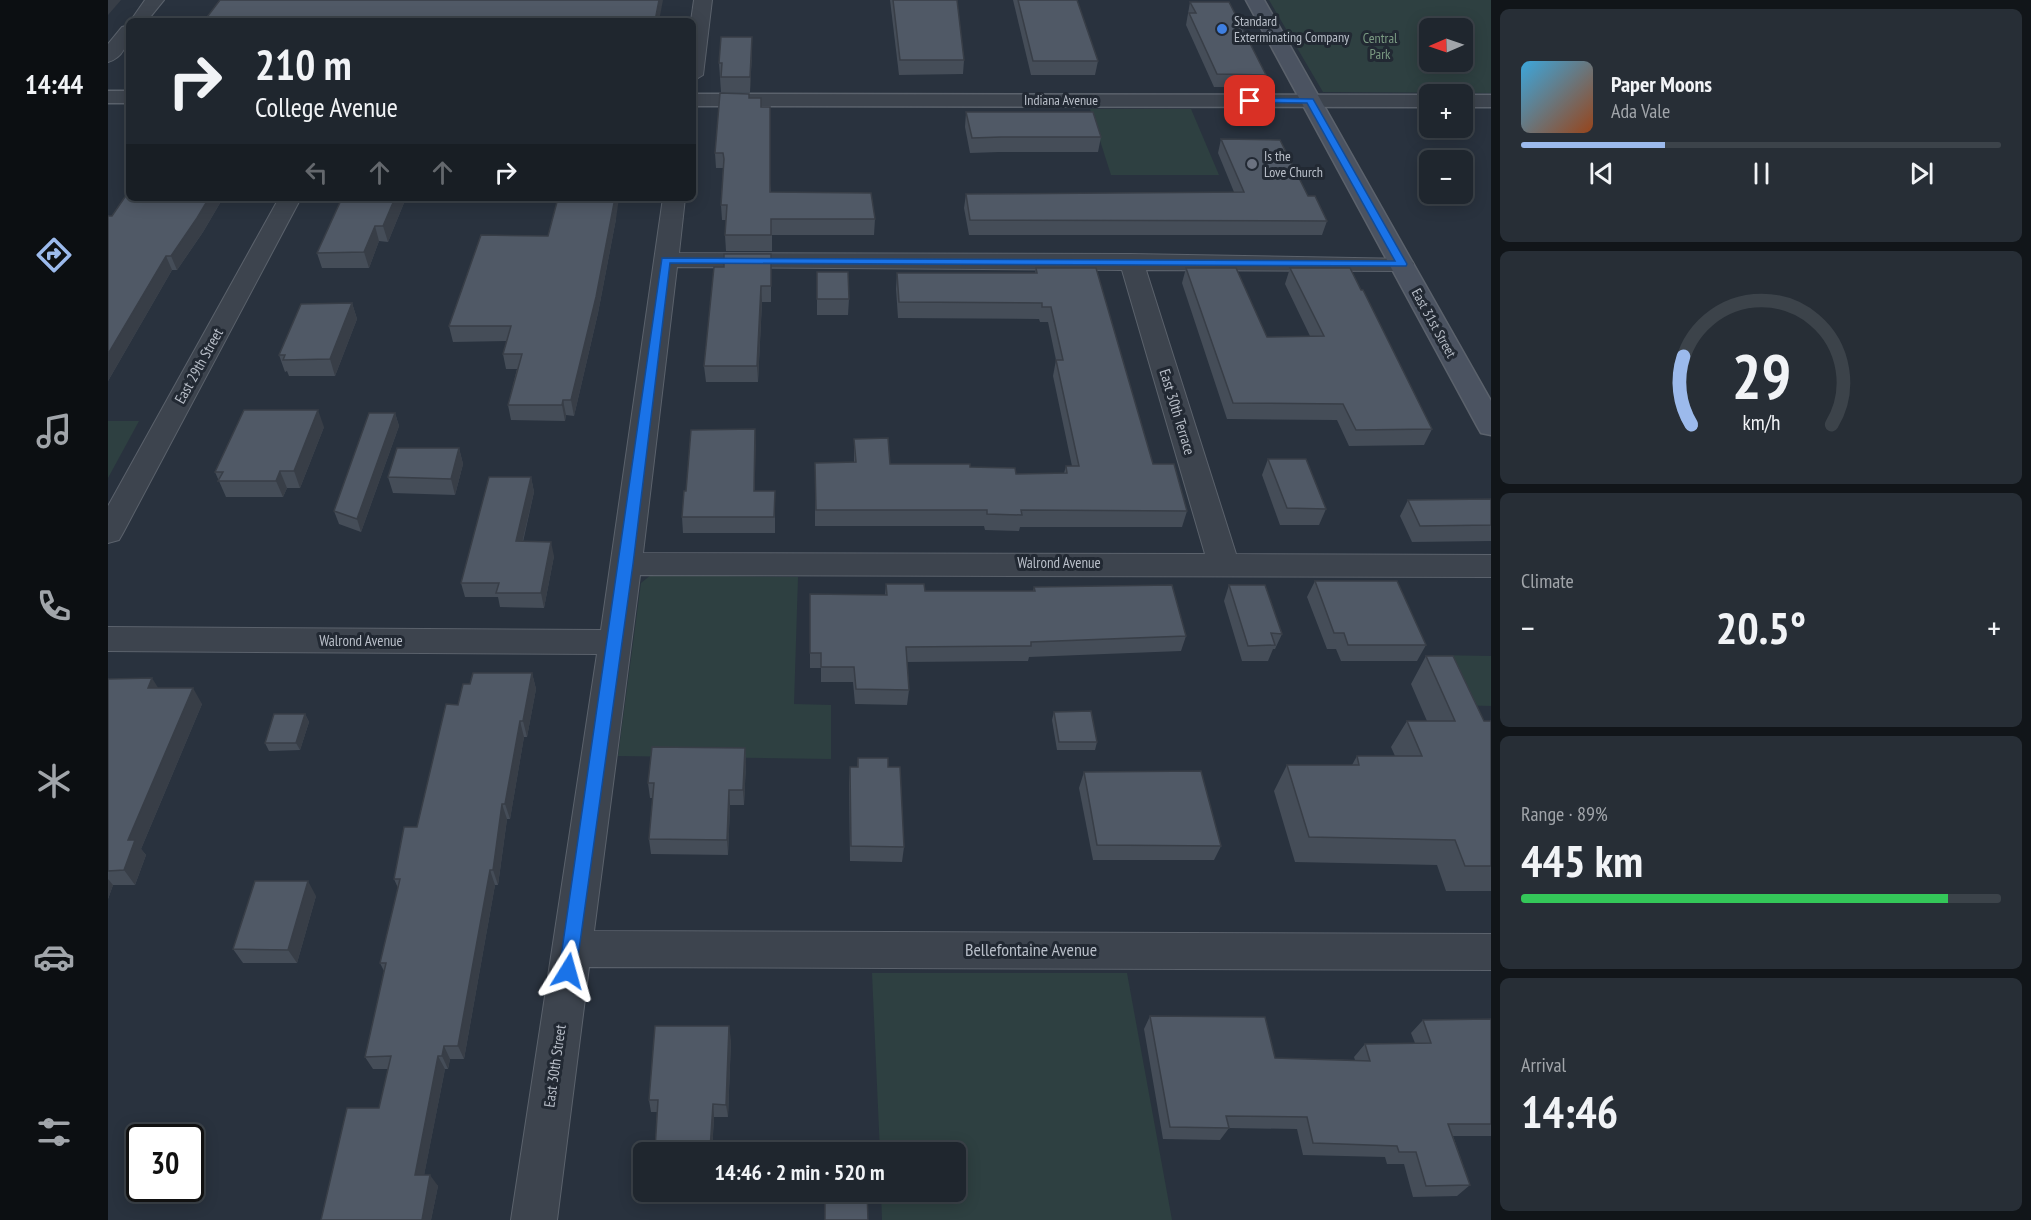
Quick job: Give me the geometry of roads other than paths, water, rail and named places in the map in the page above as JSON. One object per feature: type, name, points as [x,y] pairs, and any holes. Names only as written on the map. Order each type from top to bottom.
[{"type":"main road","name":"East 31st Street","points":[[1255,0],[1491,426]]},
{"type":"street","points":[[140,18],[155,0]]},
{"type":"street","points":[[696,52],[703,0]]},
{"type":"street","points":[[108,56],[126,35]]},
{"type":"street","points":[[108,97],[126,97]]},
{"type":"street","name":"Indiana Avenue","points":[[696,100],[1419,101]]},
{"type":"street","points":[[1473,101],[1491,101]]},
{"type":"street","name":"East 29th Street","points":[[108,533],[288,201]]},
{"type":"street","name":"East 30th Street","points":[[534,1220],[626,564],[674,201]]},
{"type":"street","points":[[666,260],[1402,264]]},
{"type":"street","name":"East 30th Terrace","points":[[1131,261],[1223,563]]},
{"type":"street","name":"Walrond Avenue","points":[[626,564],[1223,563],[1491,566]]},
{"type":"street","name":"Walrond Avenue","points":[[108,639],[614,642]]},
{"type":"street","name":"Bellefontaine Avenue","points":[[571,949],[1491,952]]},
{"type":"place","name":"Standard Exterminating Company","points":[[1222,29]]},
{"type":"place","name":"Is the Love Church","points":[[1252,164]]},
{"type":"park label","name":"Central Park","points":[[1380,46]]}]
